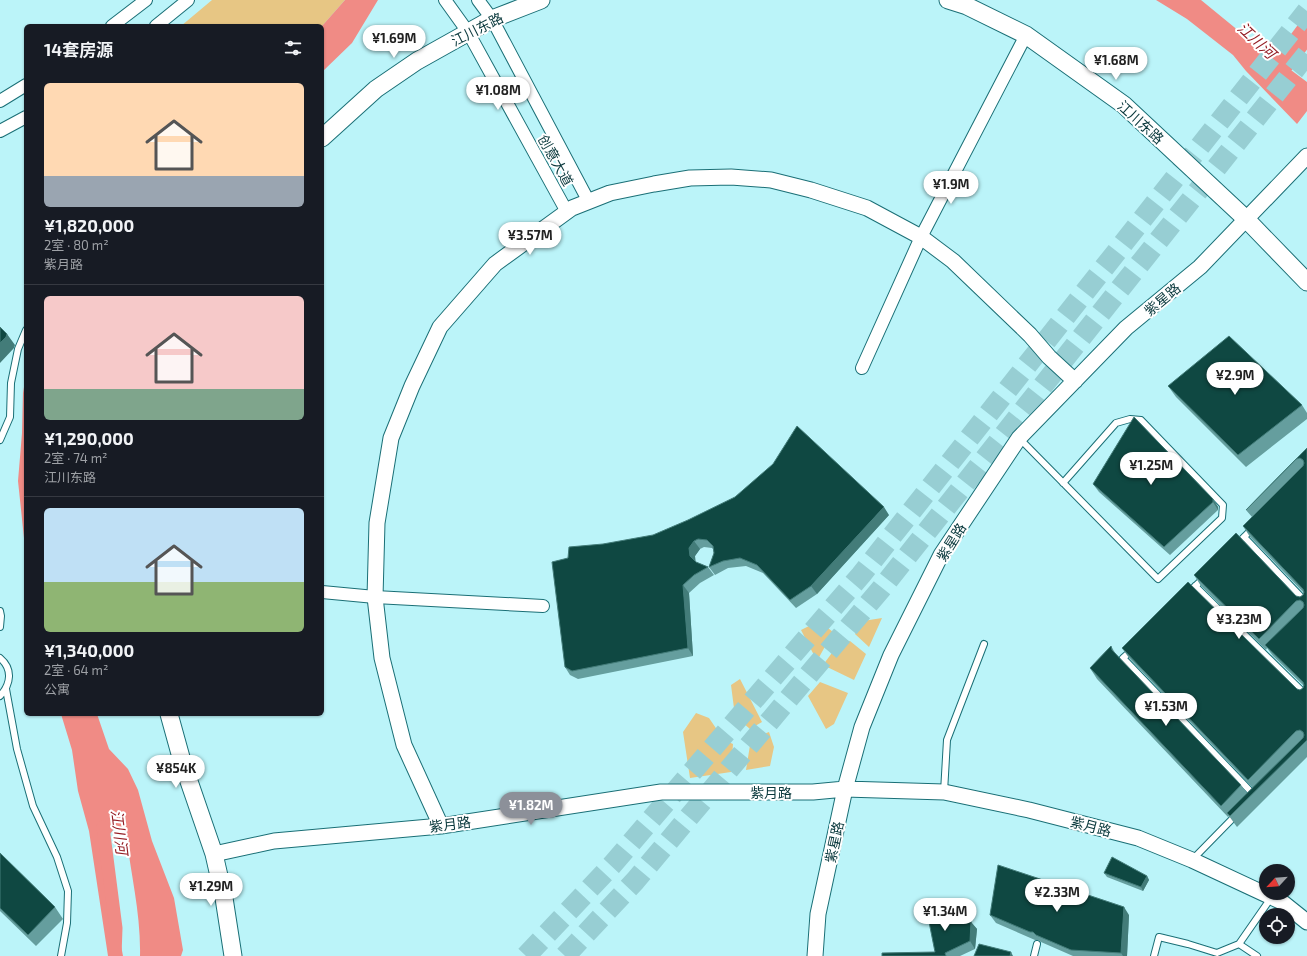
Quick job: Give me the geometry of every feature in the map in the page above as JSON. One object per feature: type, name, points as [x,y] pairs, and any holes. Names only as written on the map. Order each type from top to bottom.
[{"type":"main road","name":"江川东路","points":[[324,136],[376,89],[417,61],[492,19],[541,0]]},
{"type":"main road","name":"江川东路","points":[[948,0],[967,6],[1026,35],[1124,105],[1246,219],[1307,282]]},
{"type":"main road","points":[[170,716],[182,761],[214,854],[224,898],[233,956]]},
{"type":"street","points":[[115,24],[146,0]]},
{"type":"street","points":[[158,24],[188,0]]},
{"type":"street","name":"创意大道","points":[[444,0],[468,32],[567,212]]},
{"type":"street","points":[[478,0],[492,19],[589,202]]},
{"type":"street","points":[[862,368],[921,237],[1026,35]]},
{"type":"street","points":[[0,101],[24,87]]},
{"type":"street","points":[[0,131],[24,118]]},
{"type":"street","name":"紫星路","points":[[815,956],[818,914],[845,790],[862,727],[891,655],[941,555],[1019,438],[1126,328],[1200,267],[1307,156]]},
{"type":"street","points":[[441,826],[404,745],[382,658],[375,597],[377,523],[391,438],[412,386],[440,327],[495,264],[572,208],[610,193],[654,184],[690,178],[731,177],[771,180],[811,190],[867,208],[921,237],[953,261],[1030,335],[1049,357],[1075,381]]},
{"type":"street","points":[[324,592],[375,597],[543,606]]},
{"type":"street","name":"紫月路","points":[[214,854],[274,841],[441,826],[661,792],[813,792],[845,790],[944,792],[1029,810],[1138,838],[1192,860],[1259,892]]},
{"type":"street","name":"紫月路","points":[[1276,900],[1282,902],[1307,922]]},
{"type":"lane","points":[[0,440],[10,417],[11,383],[18,349],[24,335]]},
{"type":"lane","points":[[1019,438],[1063,483],[1158,579],[1222,518],[1223,505],[1141,420],[1130,419],[1116,423],[1063,483]]},
{"type":"lane","points":[[1233,548],[1259,521]]},
{"type":"lane","points":[[1244,537],[1307,603]]},
{"type":"lane","points":[[1184,597],[1206,575]]},
{"type":"lane","points":[[1195,586],[1307,696]]},
{"type":"lane","points":[[0,612],[0,627]]},
{"type":"lane","points":[[944,792],[947,740],[984,644]]},
{"type":"lane","points":[[1134,647],[1123,658],[1255,796]]},
{"type":"lane","points":[[1266,656],[1271,651]]},
{"type":"lane","points":[[0,658],[7,665],[9,673],[9,682],[6,689],[0,696]]},
{"type":"lane","points":[[6,689],[17,749],[33,806],[58,857],[68,891],[67,923],[61,956]]},
{"type":"lane","points":[[1250,802],[1260,791]]},
{"type":"lane","points":[[1192,860],[1244,807]]},
{"type":"lane","points":[[1154,956],[1158,937],[1217,953],[1239,944],[1270,900]]},
{"type":"lane","points":[[1034,956],[1037,944]]},
{"type":"lane","points":[[1239,944],[1257,956]]},
{"type":"shaded area","points":[[212,0],[345,0],[324,24],[183,24]]},
{"type":"shaded area","points":[[345,0],[378,0],[352,43],[324,70],[324,24]]},
{"type":"shaded area","points":[[1156,0],[1201,0],[1245,36],[1307,82],[1307,111],[1297,124],[1246,71],[1233,55],[1187,19]]},
{"type":"shaded area","points":[[24,387],[24,538],[18,481],[22,433]]},
{"type":"shaded area","points":[[882,618],[869,647],[855,634],[863,621]]},
{"type":"shaded area","points":[[819,621],[833,632],[817,661],[801,630]]},
{"type":"shaded area","points":[[850,641],[866,654],[854,680],[823,665],[837,646]]},
{"type":"shaded area","points":[[740,679],[762,722],[750,729],[735,716],[731,685]]},
{"type":"shaded area","points":[[820,682],[848,693],[834,724],[826,729],[808,696]]},
{"type":"shaded area","points":[[696,713],[709,718],[724,740],[733,744],[731,772],[690,778],[683,732]]},
{"type":"shaded area","points":[[62,716],[98,716],[109,749],[128,769],[138,790],[152,841],[174,898],[183,950],[181,956],[140,956],[139,925],[126,834],[114,829],[105,840],[114,909],[123,956],[108,956],[89,831],[78,791],[72,750]]},
{"type":"shaded area","points":[[769,732],[774,747],[770,766],[746,770],[751,739]]},
{"type":"building","points":[[0,327],[7,334],[0,343]]},
{"type":"building","points":[[1229,336],[1302,405],[1238,455],[1168,386]]},
{"type":"building","points":[[1134,417],[1213,499],[1213,502],[1164,547],[1093,484]]},
{"type":"building","points":[[797,426],[884,507],[811,586],[790,600],[757,565],[740,558],[723,561],[709,567],[714,553],[713,546],[707,540],[698,539],[694,541],[689,548],[690,556],[696,562],[708,567],[694,575],[683,585],[688,648],[572,671],[565,667],[552,562],[568,558],[569,547],[603,544],[653,535],[735,497],[773,464]]},
{"type":"building","points":[[1307,448],[1307,740],[1230,816],[1227,813],[1303,738],[1303,732],[1300,730],[1296,731],[1248,780],[1122,648],[1188,582],[1297,689],[1300,690],[1303,688],[1303,682],[1265,645],[1303,608],[1303,602],[1300,600],[1296,601],[1259,639],[1194,575],[1236,533],[1296,596],[1300,597],[1303,595],[1303,589],[1243,526],[1303,466],[1303,460],[1300,458],[1296,459]]},
{"type":"building","points":[[1111,646],[1112,650],[1241,785],[1221,806],[1090,668]]},
{"type":"building","points":[[0,853],[55,907],[28,935],[0,908]]},
{"type":"building","points":[[1112,857],[1147,876],[1141,887],[1104,873]]},
{"type":"building","points":[[998,865],[1124,907],[1121,953],[1071,950],[1036,935],[1033,932],[990,915]]},
{"type":"building","points":[[942,906],[960,907],[971,922],[970,941],[945,953],[946,956],[882,956],[882,953],[935,952],[929,922]]},
{"type":"building","points":[[979,944],[1011,952],[1010,956],[974,956]]},
{"type":"waterway","points":[[1273,77],[1307,31]]},
{"type":"waterway","name":"江川河","points":[[103,827],[116,928],[115,956]]},
{"type":"tunnel","points":[[526,956],[612,865],[861,575],[1307,11]]},
{"type":"tunnel","points":[[565,956],[635,881],[881,589],[1307,54]]}]
